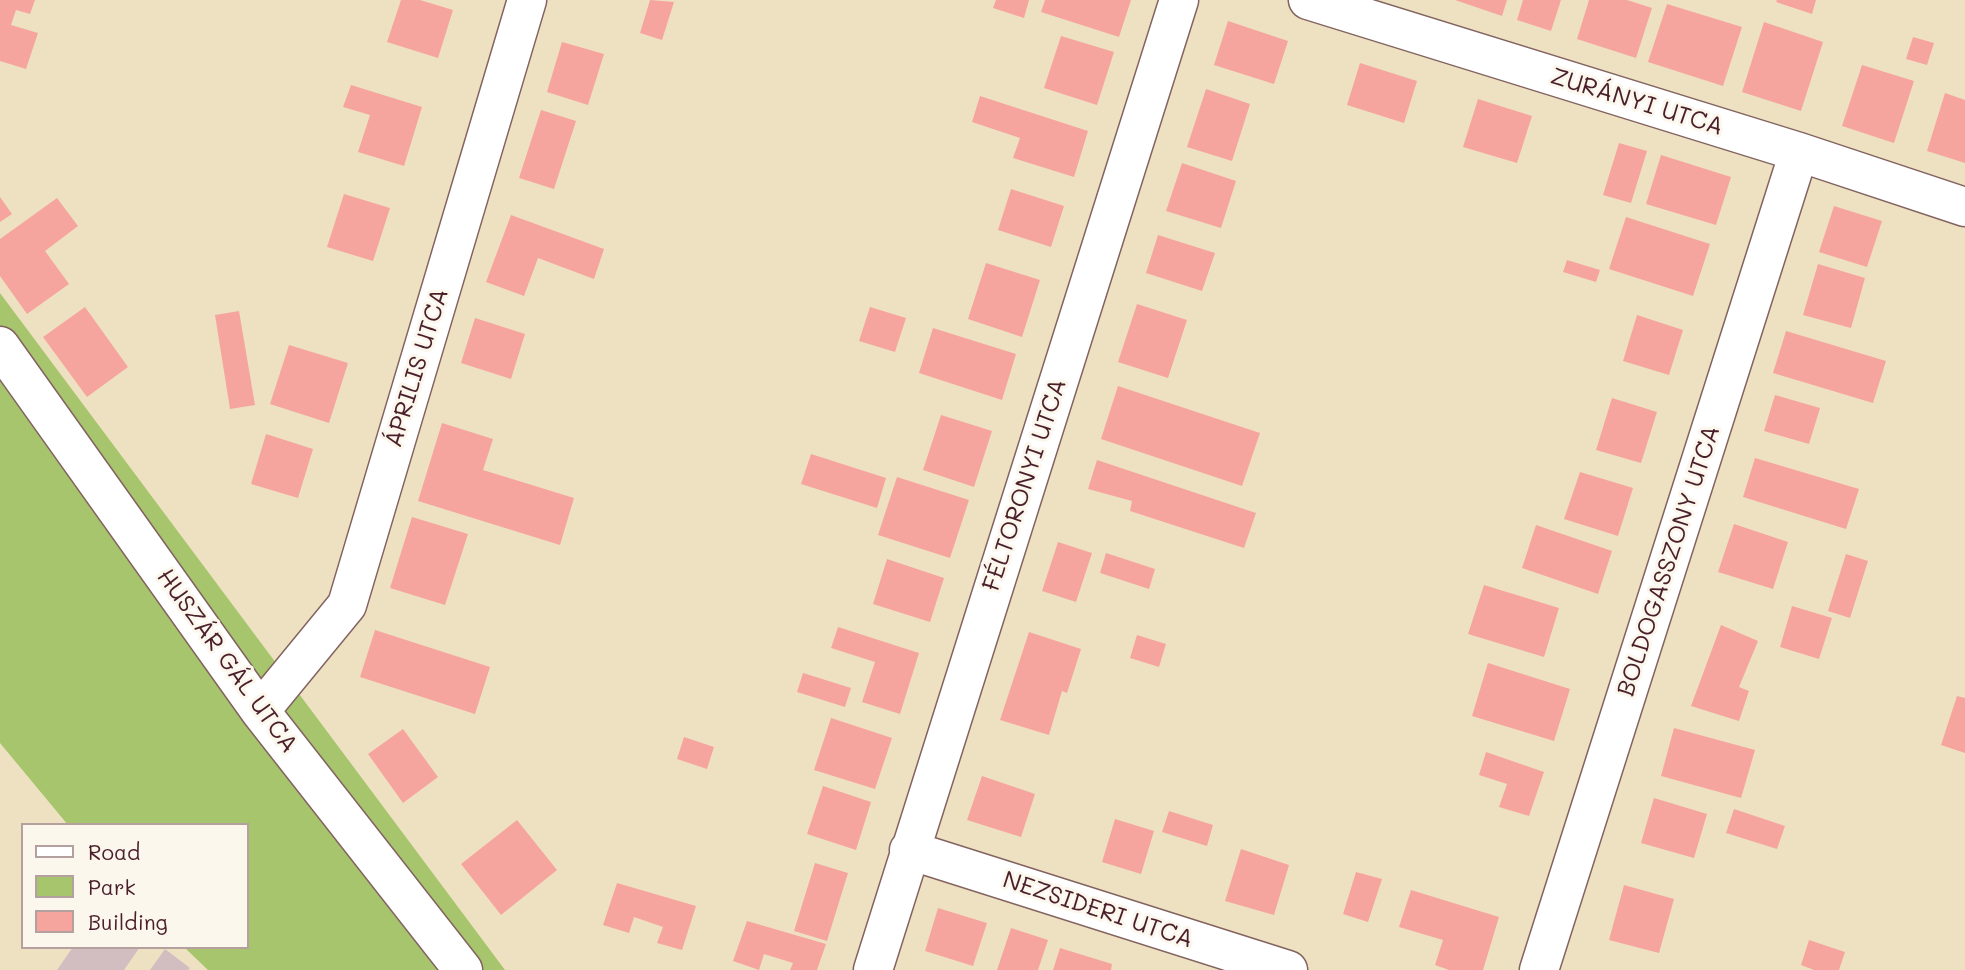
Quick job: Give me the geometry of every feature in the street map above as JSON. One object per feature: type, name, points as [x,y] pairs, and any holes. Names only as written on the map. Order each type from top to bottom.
[{"type":"street","name":"ÁPRILIS UTCA","points":[[260,710],[347,605],[527,0]]},
{"type":"street","name":"FÉLTORONYI UTCA","points":[[873,970],[1179,0]]},
{"type":"street","name":"ZURÁNYI UTCA","points":[[1308,0],[1965,206]]},
{"type":"street","name":"BOLDOGASSZONY UTCA","points":[[1539,970],[1799,152]]},
{"type":"street","name":"HUSZÁR GÁL UTCA","points":[[0,346],[260,710],[463,970]]},
{"type":"street","name":"NEZSIDERI UTCA","points":[[909,850],[1288,970]]},
{"type":"shaded area","points":[[72,949],[139,949],[124,970],[57,970]]},
{"type":"shaded area","points":[[165,949],[190,968],[150,970]]},
{"type":"green space","points":[[0,293],[505,970],[208,970],[186,949],[248,949],[248,823],[66,823],[0,743]]},
{"type":"building","points":[[0,0],[35,0],[30,14],[16,10],[11,25],[38,33],[26,69],[0,61]]},
{"type":"building","points":[[401,0],[420,0],[453,10],[438,58],[387,42]]},
{"type":"building","points":[[650,0],[674,2],[662,40],[640,33]]},
{"type":"building","points":[[996,0],[1029,0],[1024,18],[993,8]]},
{"type":"building","points":[[1045,0],[1131,0],[1119,37],[1041,12]]},
{"type":"building","points":[[1455,0],[1507,0],[1502,16]]},
{"type":"building","points":[[1523,0],[1561,0],[1551,31],[1517,20]]},
{"type":"building","points":[[1589,0],[1627,0],[1652,8],[1636,58],[1577,39]]},
{"type":"building","points":[[1816,0],[1812,14],[1776,2]]},
{"type":"building","points":[[1667,4],[1742,27],[1723,86],[1648,62]]},
{"type":"building","points":[[1228,21],[1288,41],[1274,84],[1214,65]]},
{"type":"building","points":[[1764,22],[1823,42],[1801,111],[1742,92]]},
{"type":"building","points":[[1061,36],[1114,52],[1097,105],[1044,88]]},
{"type":"building","points":[[1913,37],[1934,43],[1927,65],[1906,59]]},
{"type":"building","points":[[562,42],[604,54],[588,105],[547,92]]},
{"type":"building","points":[[1360,63],[1417,81],[1404,123],[1347,105]]},
{"type":"building","points":[[1862,65],[1914,81],[1894,143],[1842,126]]},
{"type":"building","points":[[351,85],[422,107],[404,166],[358,152],[370,115],[343,107]]},
{"type":"building","points":[[1206,89],[1250,104],[1232,161],[1187,147]]},
{"type":"building","points":[[1945,93],[1965,100],[1965,163],[1927,151]]},
{"type":"building","points":[[980,96],[1088,131],[1074,177],[1013,158],[1020,138],[972,122]]},
{"type":"building","points":[[1478,99],[1532,116],[1517,163],[1463,147]]},
{"type":"building","points":[[541,110],[576,121],[554,189],[519,178]]},
{"type":"building","points":[[1619,143],[1647,151],[1631,203],[1603,195]]},
{"type":"building","points":[[1661,155],[1731,177],[1716,225],[1646,204]]},
{"type":"building","points":[[1182,163],[1236,181],[1221,228],[1166,211]]},
{"type":"building","points":[[1011,189],[1064,206],[1051,247],[998,230]]},
{"type":"building","points":[[344,194],[390,208],[373,261],[327,247]]},
{"type":"building","points":[[0,197],[12,214],[0,222]]},
{"type":"building","points":[[57,198],[78,226],[45,251],[69,284],[27,314],[0,276],[0,239]]},
{"type":"building","points":[[1834,206],[1882,221],[1867,267],[1819,252]]},
{"type":"building","points":[[511,215],[604,249],[594,279],[538,258],[524,296],[486,282]]},
{"type":"building","points":[[1626,217],[1710,244],[1693,296],[1609,269]]},
{"type":"building","points":[[1158,235],[1215,253],[1202,291],[1146,273]]},
{"type":"building","points":[[1567,260],[1600,270],[1596,282],[1563,272]]},
{"type":"building","points":[[986,263],[1040,280],[1022,337],[968,319]]},
{"type":"building","points":[[1818,264],[1865,278],[1851,328],[1803,315]]},
{"type":"building","points":[[1137,304],[1187,320],[1168,378],[1118,362]]},
{"type":"building","points":[[85,307],[128,367],[87,397],[43,337]]},
{"type":"building","points":[[870,307],[906,318],[895,352],[859,341]]},
{"type":"building","points":[[239,311],[255,405],[230,409],[215,315]]},
{"type":"building","points":[[1637,315],[1683,330],[1669,375],[1623,361]]},
{"type":"building","points":[[475,318],[525,334],[511,379],[461,363]]},
{"type":"building","points":[[933,328],[1016,354],[1002,400],[919,373]]},
{"type":"building","points":[[1786,331],[1886,361],[1873,403],[1773,373]]},
{"type":"building","points":[[289,345],[348,363],[329,423],[270,404]]},
{"type":"building","points":[[1118,386],[1260,433],[1242,486],[1101,439]]},
{"type":"building","points":[[1775,395],[1820,408],[1809,444],[1764,431]]},
{"type":"building","points":[[1612,398],[1657,412],[1641,463],[1596,450]]},
{"type":"building","points":[[941,415],[992,431],[974,487],[923,470]]},
{"type":"building","points":[[442,423],[493,439],[483,470],[574,498],[560,545],[418,501]]},
{"type":"building","points":[[266,434],[313,449],[298,498],[251,484]]},
{"type":"building","points":[[811,454],[886,478],[877,508],[801,484]]},
{"type":"building","points":[[1755,458],[1859,489],[1846,529],[1743,497]]},
{"type":"building","points":[[1097,460],[1256,513],[1244,548],[1130,511],[1132,501],[1088,489]]},
{"type":"building","points":[[1580,472],[1633,488],[1618,536],[1564,519]]},
{"type":"building","points":[[897,477],[969,500],[950,558],[878,535]]},
{"type":"building","points":[[412,517],[468,534],[445,605],[390,588]]},
{"type":"building","points":[[1734,524],[1788,542],[1773,589],[1718,572]]},
{"type":"building","points":[[1536,525],[1612,551],[1598,594],[1522,568]]},
{"type":"building","points":[[1058,542],[1092,553],[1076,602],[1042,591]]},
{"type":"building","points":[[1106,553],[1155,569],[1149,589],[1100,573]]},
{"type":"building","points":[[1846,554],[1868,561],[1850,618],[1828,611]]},
{"type":"building","points":[[887,559],[944,578],[930,622],[873,604]]},
{"type":"building","points":[[1484,585],[1559,608],[1544,657],[1468,634]]},
{"type":"building","points":[[1792,606],[1832,618],[1819,659],[1780,647]]},
{"type":"building","points":[[1721,625],[1758,641],[1739,687],[1749,691],[1739,721],[1691,706]]},
{"type":"building","points":[[838,627],[919,653],[900,714],[862,702],[875,662],[831,648]]},
{"type":"building","points":[[375,630],[490,667],[475,714],[360,677]]},
{"type":"building","points":[[1029,632],[1081,649],[1067,693],[1062,691],[1049,735],[1000,720]]},
{"type":"building","points":[[1137,635],[1166,644],[1159,667],[1130,658]]},
{"type":"building","points":[[1488,663],[1570,689],[1554,741],[1472,716]]},
{"type":"building","points":[[803,673],[851,688],[845,707],[797,692]]},
{"type":"building","points":[[1957,696],[1965,698],[1965,753],[1941,745]]},
{"type":"building","points":[[831,718],[892,738],[875,789],[814,770]]},
{"type":"building","points":[[1674,728],[1755,750],[1741,798],[1661,776]]},
{"type":"building","points":[[403,729],[438,777],[403,803],[368,754]]},
{"type":"building","points":[[684,737],[714,747],[707,769],[677,759]]},
{"type":"building","points":[[1486,752],[1544,772],[1529,816],[1499,807],[1507,784],[1479,775]]},
{"type":"building","points":[[982,776],[1035,794],[1021,837],[967,820]]},
{"type":"building","points":[[823,786],[871,802],[856,850],[807,834]]},
{"type":"building","points":[[1654,798],[1707,814],[1694,858],[1641,843]]},
{"type":"building","points":[[1734,809],[1785,826],[1777,849],[1726,833]]},
{"type":"building","points":[[1169,811],[1213,825],[1207,846],[1162,832]]},
{"type":"building","points":[[1115,819],[1154,831],[1141,874],[1102,862]]},
{"type":"building","points":[[517,820],[557,870],[501,915],[461,864]]},
{"type":"building","points":[[1241,849],[1289,865],[1274,915],[1225,901]]},
{"type":"building","points":[[815,863],[848,873],[827,941],[794,931]]},
{"type":"building","points":[[1356,872],[1382,879],[1368,922],[1343,914]]},
{"type":"building","points":[[617,883],[696,906],[682,950],[657,943],[663,927],[634,917],[629,933],[603,925]]},
{"type":"building","points":[[1624,885],[1674,899],[1659,953],[1609,940]]},
{"type":"building","points":[[1411,890],[1499,917],[1483,970],[1449,970],[1435,965],[1443,940],[1399,927]]},
{"type":"building","points":[[938,908],[987,923],[973,966],[925,951]]},
{"type":"building","points":[[747,921],[826,944],[817,970],[790,970],[793,963],[764,954],[759,970],[733,961]]},
{"type":"building","points":[[1011,928],[1048,940],[1038,970],[997,970]]},
{"type":"building","points":[[1809,940],[1845,952],[1839,970],[1814,970],[1801,965]]},
{"type":"building","points":[[1060,948],[1112,964],[1111,970],[1053,970]]}]
